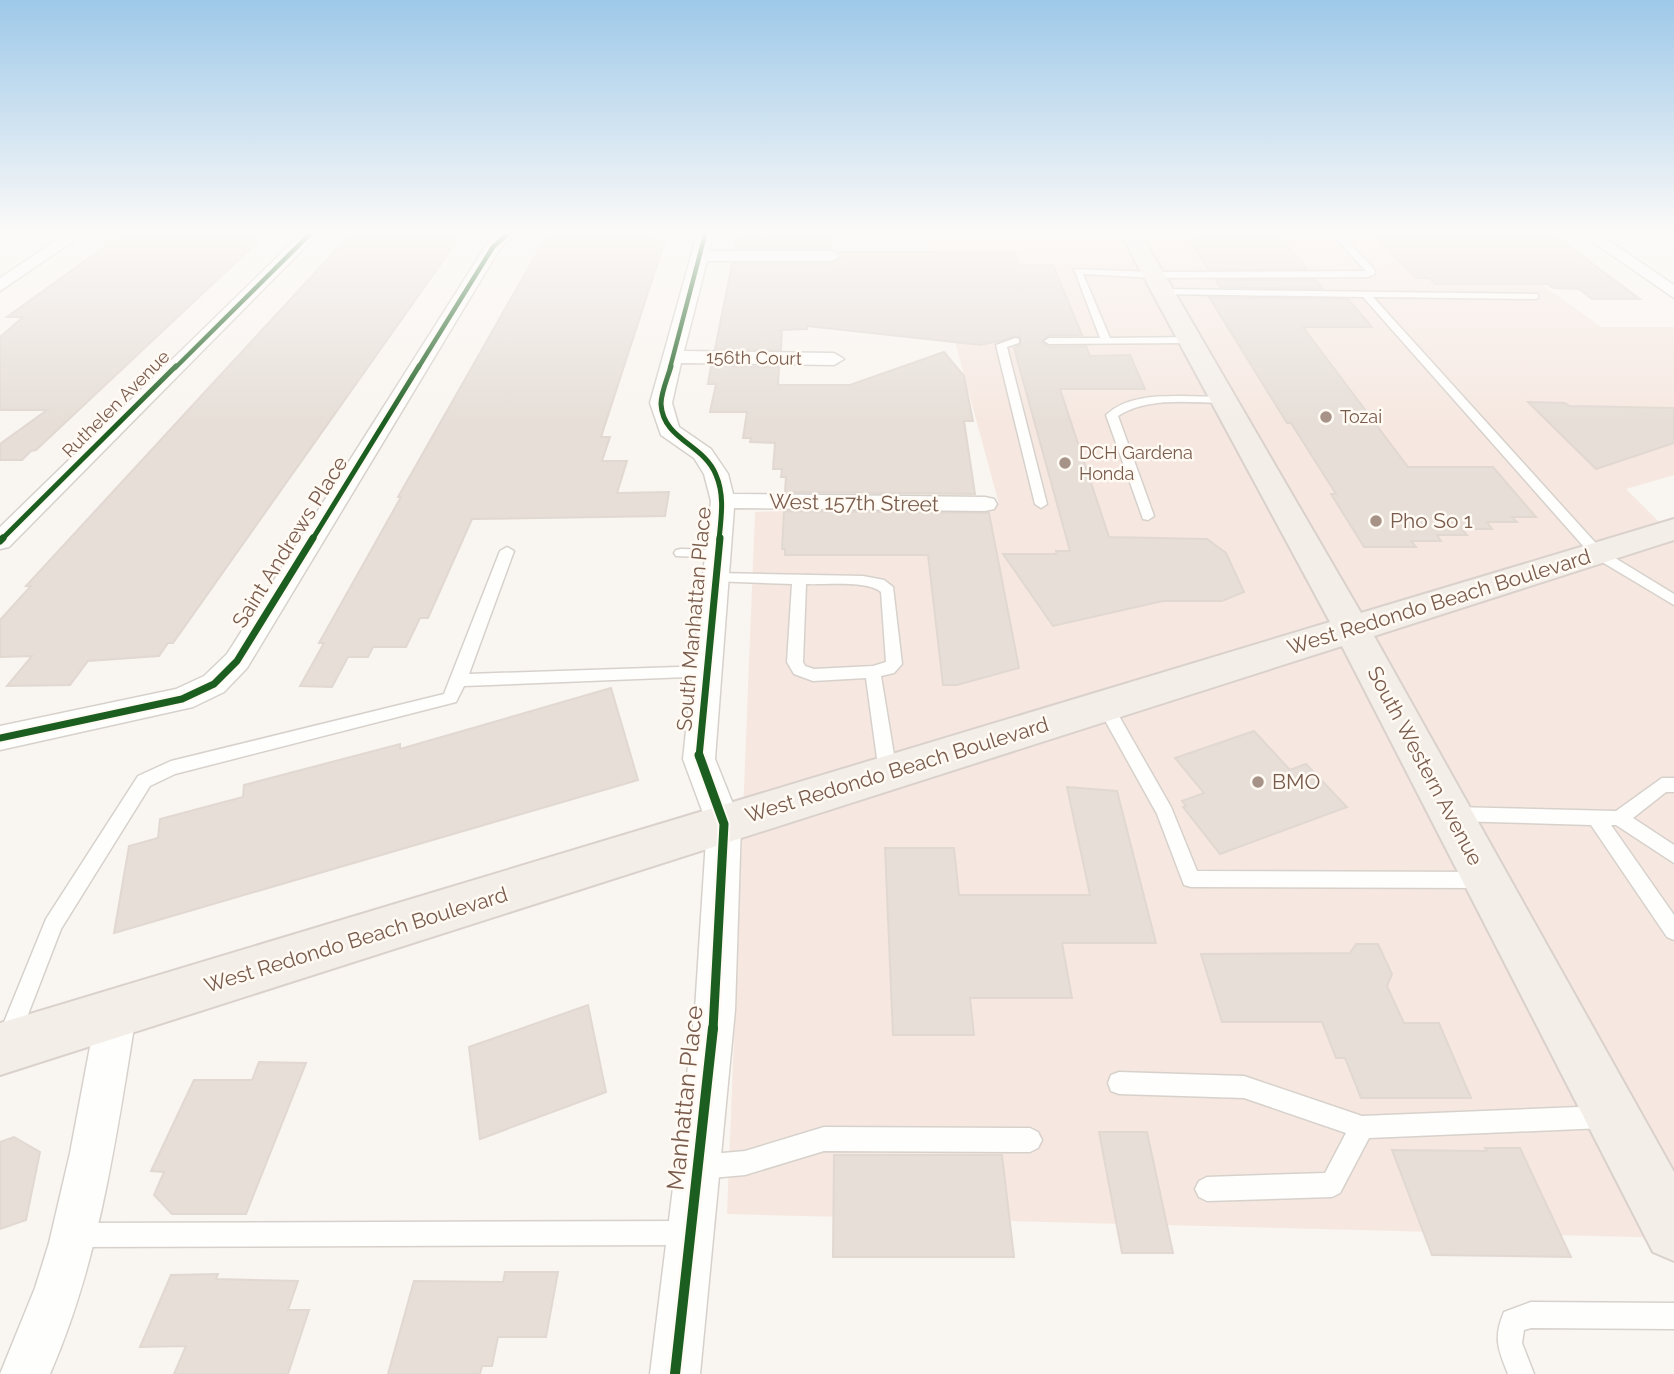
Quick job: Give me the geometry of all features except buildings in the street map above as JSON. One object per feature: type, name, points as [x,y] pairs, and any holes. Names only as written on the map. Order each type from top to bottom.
[{"type":"main road","name":"South Western Avenue","points":[[1166,295],[1352,629],[1674,1231]]},
{"type":"main road","name":"West Redondo Beach Boulevard","points":[[2,1048],[116,1015],[723,824],[1673,531]]},
{"type":"street","name":"Ruthelen Avenue","points":[[0,541],[248,295]]},
{"type":"street","name":"Saint Andrews Place","points":[[0,738],[182,699],[214,684],[237,661],[463,295]]},
{"type":"street","name":"South Manhattan Place","points":[[690,295],[661,403],[670,430],[703,454],[716,474],[723,501],[699,759],[723,824]]},
{"type":"street","name":"156th Court","points":[[674,357],[834,359]]},
{"type":"street","name":"West 157th Street","points":[[723,501],[985,504]]},
{"type":"street","name":"Manhattan Place","points":[[675,1374],[715,1010],[723,824]]},
{"type":"street","points":[[24,1374],[47,1327],[75,1235],[116,1015]]},
{"type":"lane","points":[[1087,295],[1106,341]]},
{"type":"lane","points":[[1366,295],[1597,553],[1674,600]]},
{"type":"lane","points":[[1460,295],[1535,296]]},
{"type":"lane","points":[[1049,341],[1192,340]]},
{"type":"lane","points":[[1015,341],[1001,345],[1041,504]]},
{"type":"lane","points":[[1148,516],[1112,415],[1121,407],[1147,401],[1226,400]]},
{"type":"lane","points":[[2,1048],[53,925],[144,781],[156,773],[450,698],[507,551]]},
{"type":"lane","points":[[681,553],[718,566],[799,580],[879,583],[888,590],[894,664],[888,669],[873,672],[813,675],[799,670],[795,662],[799,580]]},
{"type":"lane","points":[[459,680],[707,672]]},
{"type":"lane","points":[[873,672],[888,773]]},
{"type":"lane","points":[[1105,706],[1166,812],[1191,879],[1486,880]]},
{"type":"lane","points":[[1619,818],[1662,785],[1674,785]]},
{"type":"lane","points":[[1451,814],[1619,818],[1674,855]]},
{"type":"lane","points":[[1596,818],[1674,932]]},
{"type":"lane","points":[[1119,1083],[1244,1087],[1362,1127],[1612,1116]]},
{"type":"lane","points":[[1207,1189],[1332,1185],[1362,1127]]},
{"type":"lane","points":[[698,1167],[745,1163],[824,1139],[1030,1140]]},
{"type":"lane","points":[[75,1235],[690,1233]]},
{"type":"lane","points":[[1521,1374],[1508,1343],[1513,1321],[1531,1315],[1674,1316]]},
{"type":"shaded area","points":[[942,295],[1557,295],[1601,327],[1674,327],[1674,475],[1626,489],[1674,537],[1674,1238],[727,1214],[755,512],[999,504]]},
{"type":"cycle path","points":[[0,541],[248,295]]},
{"type":"cycle path","points":[[0,738],[182,699],[214,684],[237,661],[463,295]]},
{"type":"cycle path","points":[[675,1374],[715,1010],[724,824],[699,759],[723,501],[716,474],[703,454],[669,430],[661,403],[689,295]]},
{"type":"place","name":"Tozai","points":[[1326,417]]},
{"type":"place","name":"DCH Gardena Honda","points":[[1065,463]]},
{"type":"place","name":"Pho So 1","points":[[1376,521]]},
{"type":"place","name":"BMO","points":[[1258,782]]}]
